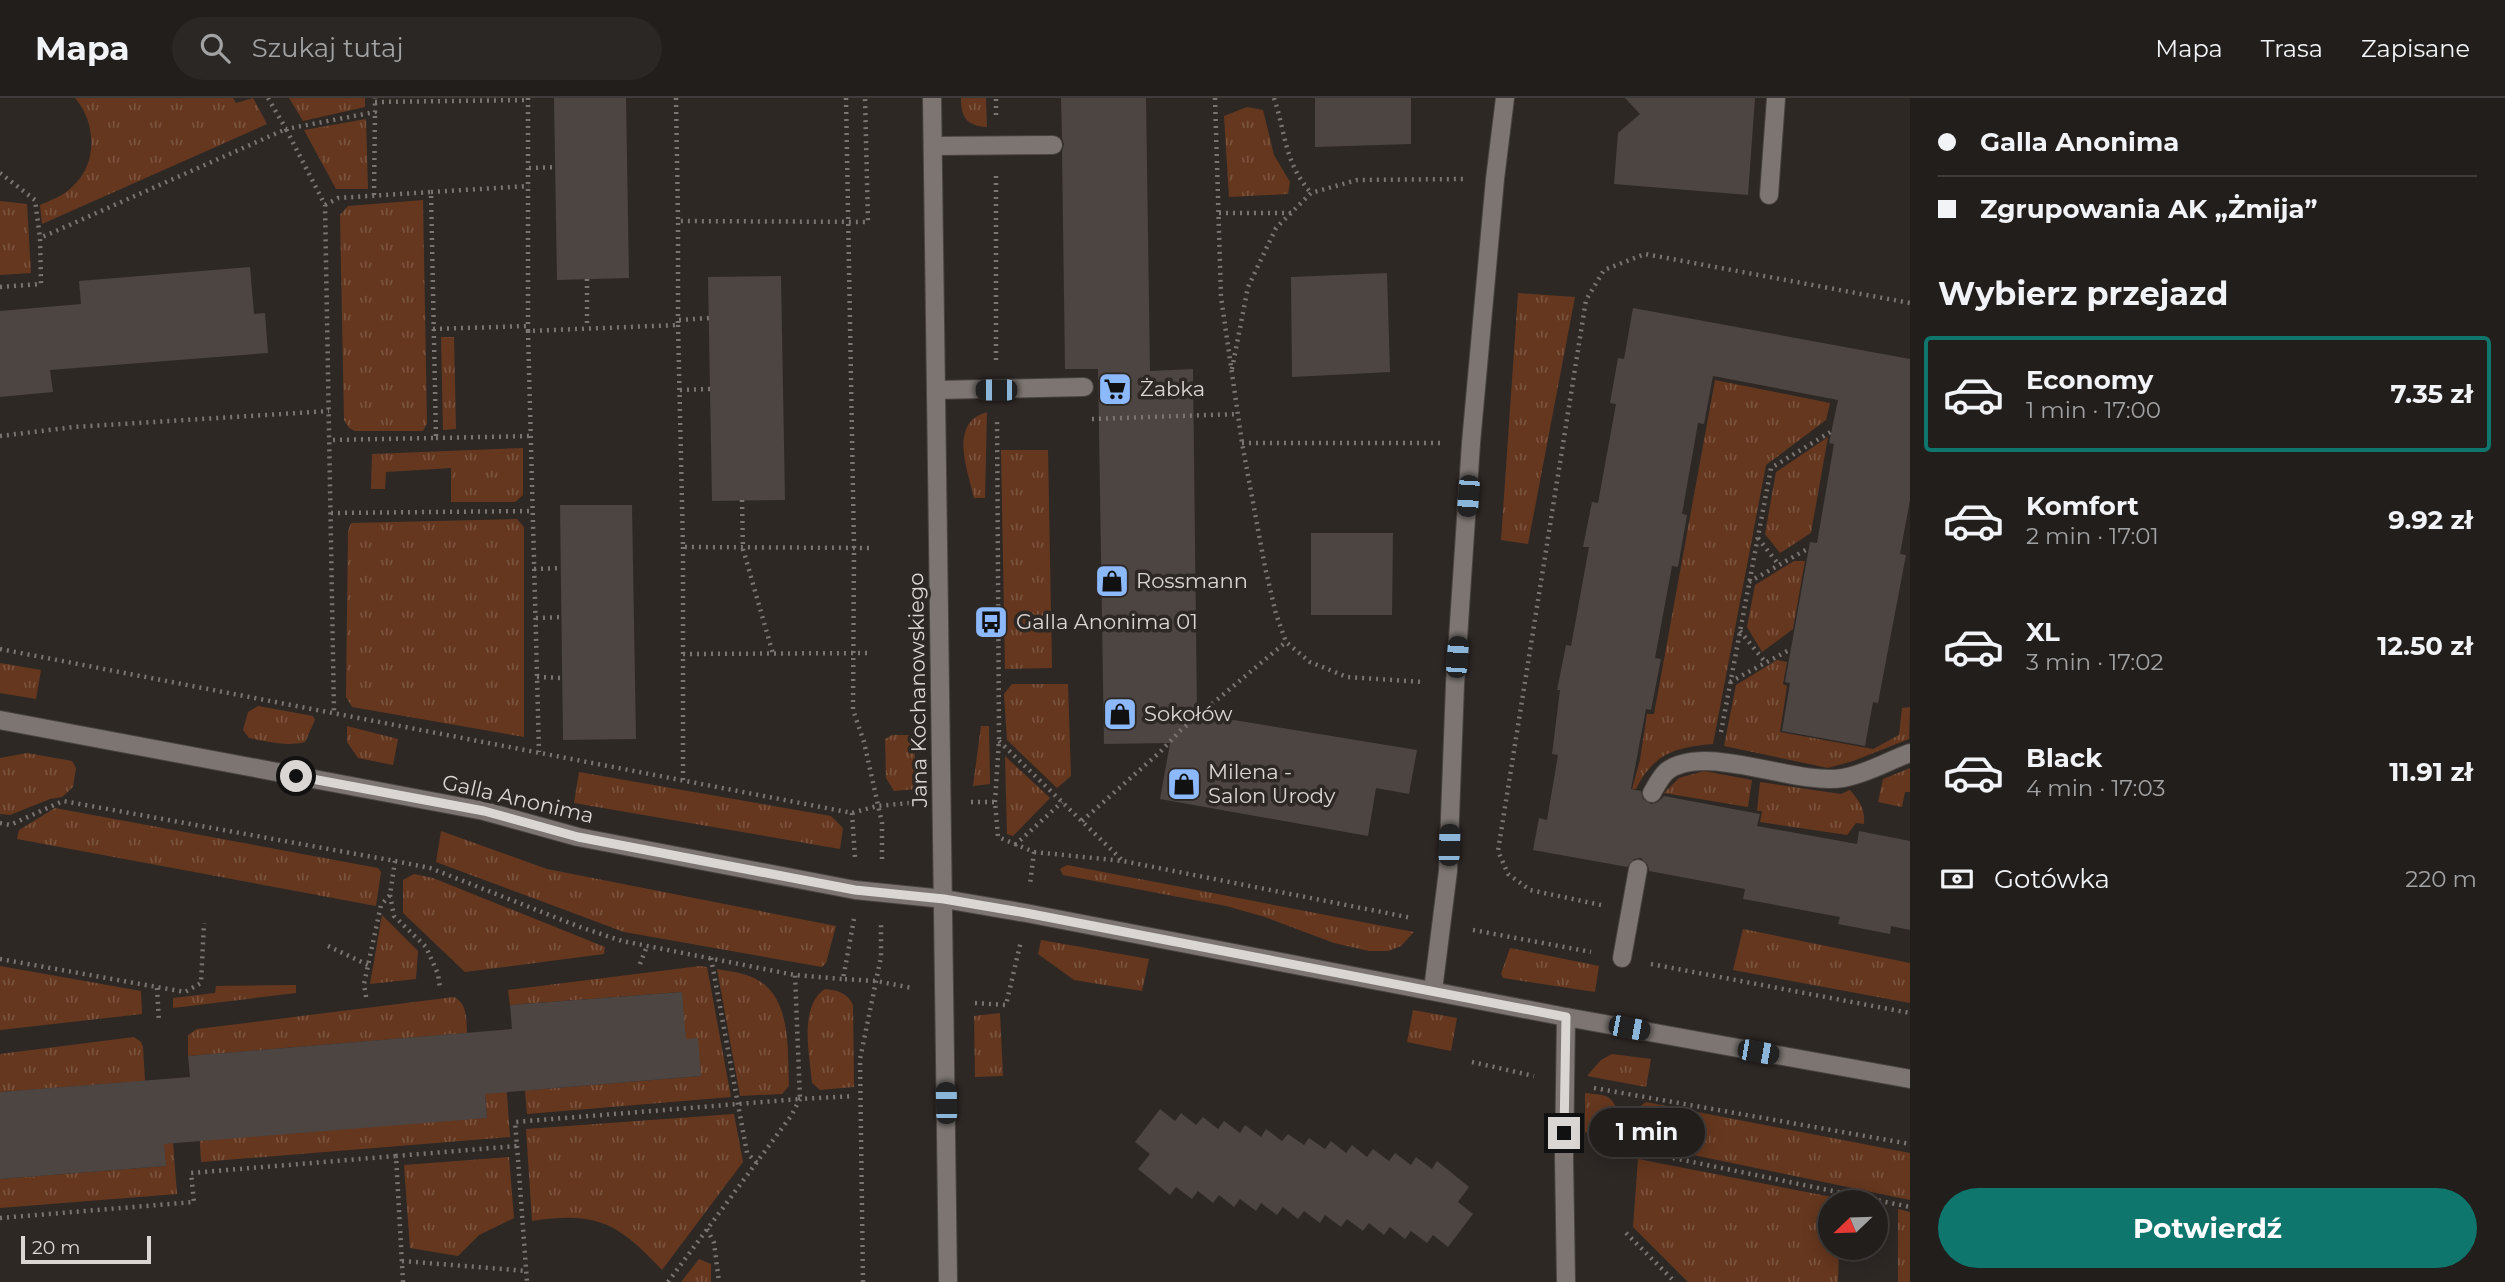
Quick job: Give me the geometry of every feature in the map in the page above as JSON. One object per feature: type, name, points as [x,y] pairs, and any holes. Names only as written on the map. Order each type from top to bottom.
[{"type":"street","name":"Jana Kochanowskiego","points":[[932,98],[948,1282]]},
{"type":"street","points":[[1433,990],[1448,872],[1455,684],[1471,443],[1505,98]]},
{"type":"street","points":[[1769,194],[1776,98]]},
{"type":"street","points":[[933,146],[1053,145]]},
{"type":"street","points":[[936,390],[1083,387]]},
{"type":"street","name":"Galla Anonima","points":[[0,720],[484,811],[578,837],[881,894],[944,899],[1026,913],[1566,1017],[1910,1079]]},
{"type":"street","points":[[1652,793],[1667,771],[1686,762],[1716,760],[1798,777],[1843,778],[1910,753]]},
{"type":"street","points":[[1622,958],[1638,869]]},
{"type":"street","points":[[1566,1017],[1566,1282]]},
{"type":"path","points":[[268,98],[325,205],[334,712]]},
{"type":"path","points":[[676,98],[683,547],[683,780]]},
{"type":"path","points":[[846,98],[854,547],[853,710],[864,741],[882,823],[881,957],[860,1059],[863,1282]]},
{"type":"path","points":[[678,221],[868,222],[865,98]]},
{"type":"path","points":[[995,802],[999,740],[996,98]]},
{"type":"path","points":[[1215,98],[1221,298],[1242,443],[1265,567],[1286,642],[1310,662],[1347,677],[1455,684]]},
{"type":"path","points":[[1275,98],[1288,154],[1302,182],[1311,193]]},
{"type":"path","points":[[374,195],[375,100],[528,99],[528,328],[539,752]]},
{"type":"path","points":[[40,238],[286,130],[375,112]]},
{"type":"path","points":[[528,169],[556,167]]},
{"type":"path","points":[[0,173],[35,200],[40,238],[41,284],[0,287]]},
{"type":"path","points":[[1231,373],[1248,287],[1276,228],[1311,193],[1357,180],[1495,179]]},
{"type":"path","points":[[325,205],[338,198],[528,186]]},
{"type":"path","points":[[431,192],[436,438]]},
{"type":"path","points":[[1219,213],[1292,212]]},
{"type":"path","points":[[1631,911],[1530,890],[1508,874],[1498,851],[1586,300],[1604,270],[1645,254],[1910,303]]},
{"type":"path","points":[[587,279],[587,328]]},
{"type":"path","points":[[433,329],[587,328],[709,318]]},
{"type":"path","points":[[680,390],[710,389]]},
{"type":"path","points":[[0,436],[74,427],[329,411]]},
{"type":"path","points":[[1088,419],[1238,414]]},
{"type":"path","points":[[1716,760],[1770,468],[1832,431]]},
{"type":"path","points":[[330,440],[531,436]]},
{"type":"path","points":[[1242,443],[1471,443]]},
{"type":"path","points":[[742,500],[743,548],[773,654]]},
{"type":"path","points":[[331,513],[533,511]]},
{"type":"path","points":[[1757,537],[1779,565]]},
{"type":"path","points":[[683,547],[870,548]]},
{"type":"path","points":[[1749,582],[1810,548]]},
{"type":"path","points":[[534,569],[561,568]]},
{"type":"path","points":[[536,618],[562,617]]},
{"type":"path","points":[[1740,631],[1766,663]]},
{"type":"path","points":[[1082,821],[1181,730],[1286,642]]},
{"type":"path","points":[[0,649],[852,813]]},
{"type":"path","points":[[1730,682],[1791,649]]},
{"type":"path","points":[[683,654],[872,653]]},
{"type":"path","points":[[537,677],[563,678]]},
{"type":"path","points":[[999,740],[1123,861]]},
{"type":"path","points":[[0,823],[10,825],[63,801],[395,861],[430,868],[580,927],[647,946],[794,975],[843,979]]},
{"type":"path","points":[[1015,845],[1062,802]]},
{"type":"path","points":[[395,861],[390,895],[394,916],[426,947],[438,974],[440,988]]},
{"type":"path","points":[[366,997],[364,984],[381,905],[390,895]]},
{"type":"path","points":[[0,959],[186,992],[201,983],[204,923]]},
{"type":"path","points":[[328,946],[368,965]]},
{"type":"path","points":[[640,964],[647,946]]},
{"type":"path","points":[[710,958],[747,1153],[757,1163]]},
{"type":"path","points":[[668,1282],[757,1163],[800,1099],[794,975]]},
{"type":"path","points":[[157,988],[159,1022]]},
{"type":"path","points":[[1472,1062],[1564,1082],[1910,1144]]},
{"type":"path","points":[[527,1282],[515,1122],[853,1096]]},
{"type":"path","points":[[0,1218],[194,1202],[191,1173],[517,1146]]},
{"type":"path","points":[[1625,1147],[1910,1206]]},
{"type":"path","points":[[396,1156],[404,1282]]},
{"type":"path","points":[[708,1229],[714,1243],[719,1282]]},
{"type":"path","points":[[1626,1233],[1675,1282]]},
{"type":"path","points":[[402,1261],[527,1271]]},
{"type":"green space","points":[[75,98],[233,98],[236,103],[253,98],[267,124],[42,224],[40,205],[74,185],[82,176],[90,154],[87,118]]},
{"type":"green space","points":[[289,98],[365,98],[365,107],[303,121]]},
{"type":"green space","points":[[961,98],[986,98],[987,127],[974,125],[966,120]]},
{"type":"green space","points":[[1247,107],[1263,110],[1274,155],[1290,182],[1288,194],[1229,197],[1224,116]]},
{"type":"green space","points":[[366,119],[368,189],[336,189],[304,130]]},
{"type":"green space","points":[[423,200],[427,423],[423,431],[355,431],[349,428],[344,420],[340,215],[348,206]]},
{"type":"green space","points":[[0,201],[27,204],[31,273],[0,275]]},
{"type":"green space","points":[[1518,293],[1575,297],[1528,544],[1501,540]]},
{"type":"green space","points":[[441,337],[454,337],[456,429],[443,430]]},
{"type":"green space","points":[[1715,380],[1830,403],[1826,420],[1766,465],[1713,744],[1688,747],[1667,754],[1650,767],[1636,789],[1632,789],[1640,760],[1647,714],[1654,714]]},
{"type":"green space","points":[[987,412],[985,498],[974,498],[965,461],[964,436],[975,418]]},
{"type":"green space","points":[[1828,437],[1811,533],[1780,553],[1765,534],[1776,472]]},
{"type":"green space","points":[[523,448],[523,495],[515,502],[451,502],[451,468],[386,472],[385,489],[371,489],[372,454]]},
{"type":"green space","points":[[1001,450],[1048,450],[1052,668],[1005,669]]},
{"type":"green space","points":[[517,519],[524,527],[524,737],[352,707],[346,697],[348,531],[351,523]]},
{"type":"green space","points":[[1794,561],[1805,561],[1793,629],[1762,652],[1747,627],[1755,585]]},
{"type":"green space","points":[[1777,660],[1787,662],[1783,684],[1787,686],[1780,732],[1873,749],[1899,735],[1902,708],[1910,707],[1909,739],[1828,768],[1724,746],[1736,685]]},
{"type":"green space","points":[[0,663],[41,670],[36,699],[0,693]]},
{"type":"green space","points":[[1012,684],[1068,684],[1071,776],[1057,788],[1007,740],[1004,694]]},
{"type":"green space","points":[[258,706],[313,716],[315,720],[305,742],[284,744],[249,738],[243,730],[248,712]]},
{"type":"green space","points":[[347,726],[398,739],[393,765],[358,758],[347,742]]},
{"type":"green space","points":[[981,726],[989,726],[990,784],[973,786]]},
{"type":"green space","points":[[892,735],[914,735],[916,789],[894,791],[886,778],[885,739]]},
{"type":"green space","points":[[27,753],[72,761],[76,768],[73,787],[62,797],[10,815],[0,814],[0,758]]},
{"type":"green space","points":[[1005,756],[1050,798],[1013,836],[1007,834]]},
{"type":"green space","points":[[1910,768],[1910,792],[1905,792],[1902,807],[1878,802],[1883,779]]},
{"type":"green space","points":[[1704,771],[1752,780],[1748,807],[1664,793],[1679,778]]},
{"type":"green space","points":[[579,772],[831,816],[843,828],[840,849],[574,803]]},
{"type":"green space","points":[[1760,782],[1841,794],[1850,790],[1861,806],[1864,824],[1856,823],[1847,835],[1760,822],[1762,811],[1757,811]]},
{"type":"green space","points":[[55,808],[378,868],[381,872],[376,906],[17,839],[19,830]]},
{"type":"green space","points":[[441,831],[547,869],[836,926],[826,963],[822,967],[624,932],[436,862]]},
{"type":"green space","points":[[1067,865],[1414,932],[1401,946],[1388,951],[1369,951],[1334,943],[1265,917],[1226,906],[1063,875],[1060,869]]},
{"type":"green space","points":[[414,874],[433,878],[605,947],[604,954],[465,972],[403,913],[403,880]]},
{"type":"green space","points":[[382,915],[418,951],[416,979],[370,984]]},
{"type":"green space","points":[[1743,929],[1910,963],[1910,1003],[1733,970]]},
{"type":"green space","points":[[1041,940],[1149,959],[1142,991],[1074,980],[1038,954]]},
{"type":"green space","points":[[1510,948],[1599,966],[1595,992],[1503,978],[1501,974]]},
{"type":"green space","points":[[0,966],[141,991],[142,1014],[0,1030]]},
{"type":"green space","points":[[707,967],[731,1097],[527,1114],[524,1078],[531,1090],[701,1076],[680,1040],[681,992],[510,1005],[508,990]]},
{"type":"green space","points":[[717,969],[745,975],[763,984],[774,995],[785,1023],[787,1039],[789,1086],[782,1094],[740,1096]]},
{"type":"green space","points":[[296,985],[296,993],[173,1008],[173,998],[215,993],[216,986]]},
{"type":"green space","points":[[825,989],[842,993],[853,1005],[854,1087],[820,1090],[812,1083],[808,1020],[811,1007]]},
{"type":"green space","points":[[454,997],[464,1008],[467,1033],[188,1056],[188,1035],[197,1029]]},
{"type":"green space","points":[[1413,1010],[1457,1018],[1451,1051],[1407,1042]]},
{"type":"green space","points":[[1000,1013],[1003,1076],[975,1077],[974,1016]]},
{"type":"green space","points":[[134,1037],[143,1047],[145,1081],[0,1092],[0,1054]]},
{"type":"green space","points":[[1612,1054],[1651,1059],[1646,1087],[1587,1076],[1601,1060]]},
{"type":"green space","points":[[506,1080],[510,1137],[201,1162],[199,1128],[487,1118],[484,1082]]},
{"type":"green space","points":[[1585,1093],[1606,1096],[1615,1105],[1619,1129],[1617,1140],[1585,1132]]},
{"type":"green space","points":[[1646,1102],[1910,1153],[1910,1200],[1888,1195],[1888,1190],[1862,1190],[1631,1142],[1638,1108]]},
{"type":"green space","points":[[734,1114],[743,1162],[662,1270],[632,1241],[605,1224],[574,1218],[532,1221],[526,1129]]},
{"type":"green space","points":[[172,1130],[177,1194],[0,1208],[0,1179],[165,1166],[163,1131]]},
{"type":"green space","points":[[509,1157],[514,1218],[479,1235],[458,1256],[410,1248],[404,1165]]},
{"type":"green space","points":[[1638,1159],[1818,1194],[1818,1260],[1839,1260],[1838,1282],[1688,1282],[1633,1227]]},
{"type":"green space","points":[[1898,1209],[1910,1212],[1910,1282],[1898,1282]]},
{"type":"green space","points":[[699,1259],[711,1264],[711,1282],[681,1282]]},
{"type":"building","points":[[554,98],[626,98],[629,278],[557,280]]},
{"type":"building","points":[[1061,98],[1146,98],[1150,371],[1193,369],[1197,714],[1417,750],[1409,794],[1376,788],[1368,836],[1160,799],[1170,743],[1104,744],[1098,369],[1065,369],[1064,144]]},
{"type":"building","points":[[1315,98],[1411,98],[1411,144],[1315,147]]},
{"type":"building","points":[[1625,98],[1755,98],[1748,195],[1614,184],[1618,133],[1640,114]]},
{"type":"building","points":[[250,267],[254,314],[265,313],[268,353],[50,370],[53,392],[0,397],[0,311],[81,304],[79,281]]},
{"type":"building","points":[[1387,273],[1390,372],[1292,377],[1291,277]]},
{"type":"building","points":[[781,276],[785,500],[712,501],[708,277]]},
{"type":"building","points":[[1633,308],[1910,359],[1910,500],[1900,554],[1906,555],[1878,703],[1873,702],[1865,746],[1782,731],[1790,683],[1785,682],[1810,542],[1817,543],[1834,444],[1829,443],[1838,400],[1713,376],[1704,424],[1698,423],[1682,514],[1687,515],[1678,567],[1672,566],[1655,658],[1661,659],[1651,710],[1646,709],[1631,789],[1641,791],[1643,799],[1651,804],[1664,796],[1760,814],[1757,826],[1857,844],[1859,831],[1910,841],[1910,930],[1891,926],[1890,934],[1838,924],[1840,917],[1743,899],[1745,889],[1649,871],[1648,865],[1641,858],[1634,859],[1627,867],[1533,850],[1539,818],[1547,820],[1558,755],[1552,754],[1560,690],[1557,690],[1566,645],[1571,646],[1589,547],[1583,547],[1592,502],[1598,503],[1616,404],[1610,403],[1618,358],[1624,359]]},
{"type":"building","points":[[560,505],[632,505],[636,739],[563,740]]},
{"type":"building","points":[[1311,533],[1393,533],[1392,615],[1311,615]]},
{"type":"building","points":[[682,992],[686,1039],[698,1038],[701,1076],[485,1094],[487,1118],[164,1144],[166,1166],[0,1179],[0,1092],[190,1077],[188,1056],[512,1029],[510,1005]]},
{"type":"building","points":[[1160,1109],[1175,1121],[1181,1113],[1196,1125],[1203,1117],[1218,1129],[1224,1121],[1240,1133],[1245,1125],[1261,1137],[1266,1129],[1282,1141],[1288,1134],[1304,1145],[1309,1138],[1325,1149],[1331,1141],[1346,1153],[1352,1145],[1367,1157],[1373,1149],[1389,1161],[1395,1153],[1411,1165],[1416,1157],[1432,1169],[1437,1161],[1469,1187],[1458,1202],[1473,1214],[1448,1247],[1433,1235],[1427,1243],[1411,1231],[1405,1239],[1390,1227],[1384,1235],[1369,1223],[1363,1231],[1347,1219],[1341,1227],[1325,1215],[1320,1223],[1304,1211],[1298,1219],[1283,1207],[1277,1215],[1261,1203],[1256,1211],[1240,1199],[1234,1207],[1219,1195],[1213,1203],[1198,1191],[1192,1199],[1176,1187],[1170,1195],[1138,1169],[1150,1154],[1135,1142]]},
{"type":"place","name":"Żabka","points":[[1115,389]]},
{"type":"place","name":"Rossmann","points":[[1112,581]]},
{"type":"place","name":"Galla Anonima 01","points":[[991,622]]},
{"type":"place","name":"Sokołów","points":[[1120,714]]},
{"type":"place","name":"Milena - Salon Urody","points":[[1184,784]]},
{"type":"route","points":[[296,776],[484,811],[578,837],[628,847],[855,890],[944,899],[1026,913],[1566,1017],[1564,1133]]}]
